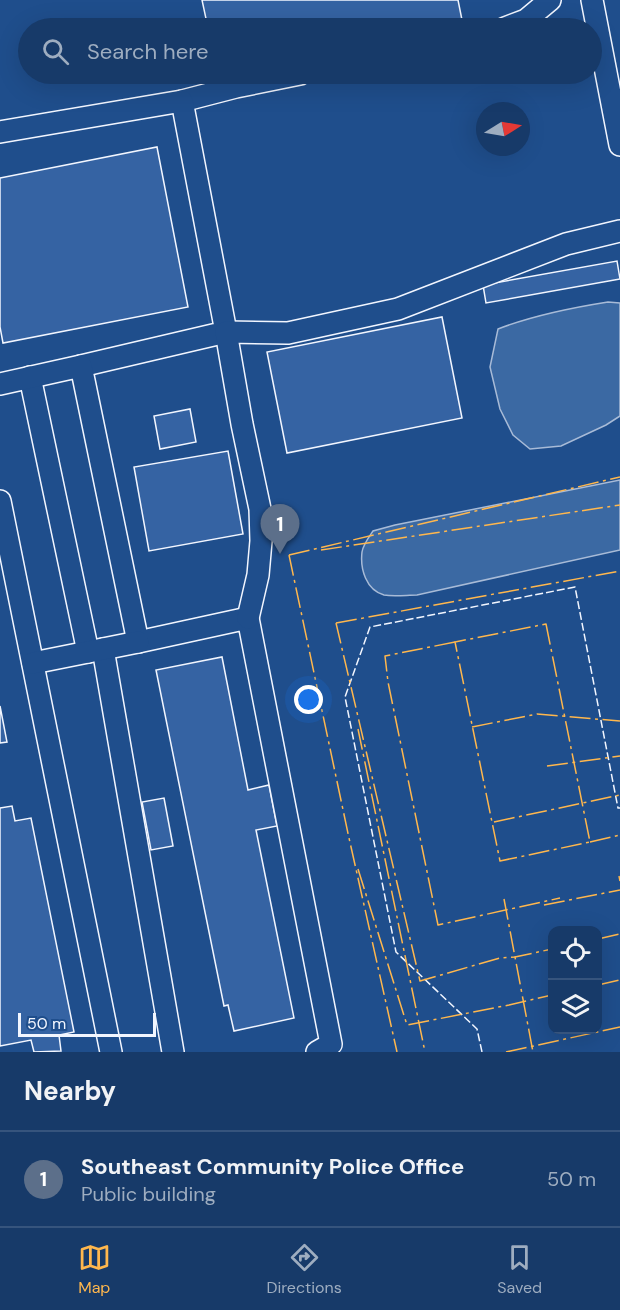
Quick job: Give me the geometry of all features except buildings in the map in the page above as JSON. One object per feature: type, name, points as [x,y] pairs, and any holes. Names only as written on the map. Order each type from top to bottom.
[{"type":"lane","points":[[528,18],[550,0]]},
{"type":"lane","points":[[592,0],[595,18]]},
{"type":"lane","points":[[602,52],[620,145]]},
{"type":"lane","points":[[0,132],[182,101],[251,84]]},
{"type":"lane","points":[[182,101],[260,509],[261,541],[258,575],[248,618],[330,1049]]},
{"type":"lane","points":[[0,384],[226,332],[288,333],[398,309],[566,244],[620,231]]},
{"type":"lane","points":[[81,366],[138,642]]},
{"type":"lane","points":[[30,377],[96,650],[173,1052]]},
{"type":"lane","points":[[0,501],[111,1052]]},
{"type":"lane","points":[[33,663],[248,618]]},
{"type":"water","points":[[608,302],[620,303],[620,416],[561,446],[530,449],[513,435],[500,409],[490,367],[498,329],[552,312]]},
{"type":"water","points":[[620,480],[620,550],[417,595],[384,595],[373,589],[363,572],[362,552],[373,531]]},
{"type":"fence","points":[[482,1052],[477,1029],[396,952],[345,697],[370,627],[575,587],[618,808],[620,808]]},
{"type":"power","points":[[289,555],[620,477]]},
{"type":"power","points":[[321,550],[620,505]]},
{"type":"power","points":[[289,555],[397,1052]]},
{"type":"power","points":[[336,623],[620,571]]},
{"type":"power","points":[[336,623],[420,981],[500,958],[548,950]]},
{"type":"power","points":[[546,624],[590,842],[500,861],[455,642],[546,624]]},
{"type":"power","points":[[455,642],[385,656],[388,682],[438,925],[560,898]]},
{"type":"power","points":[[472,727],[537,714],[620,721]]},
{"type":"power","points":[[358,729],[425,1052]]},
{"type":"power","points":[[547,766],[620,756]]},
{"type":"power","points":[[494,822],[620,795]]},
{"type":"power","points":[[590,842],[620,835]]},
{"type":"power","points":[[358,869],[407,1025],[548,996]]},
{"type":"power","points":[[619,876],[620,881]]},
{"type":"power","points":[[544,905],[620,890]]},
{"type":"power","points":[[504,899],[533,1052]]},
{"type":"power","points":[[602,938],[620,934]]},
{"type":"power","points":[[602,984],[620,980]]},
{"type":"power","points":[[506,1052],[620,1027]]},
{"type":"place","name":"Southeast Community Police Office","points":[[280,554]]}]
